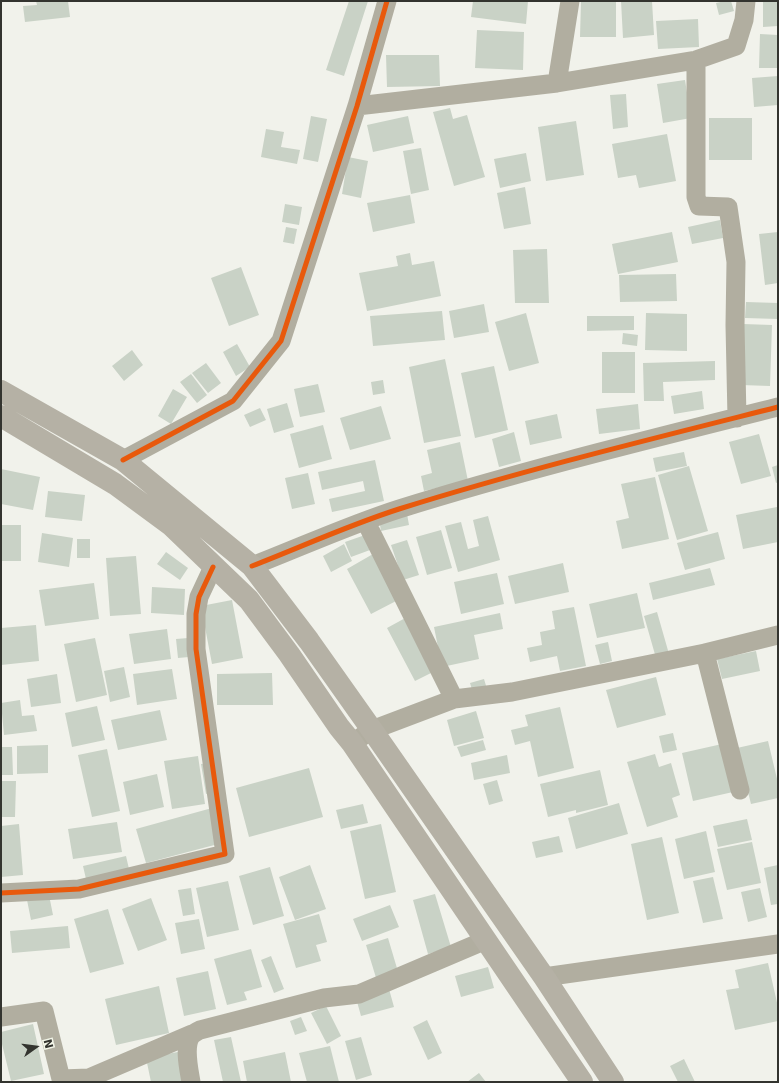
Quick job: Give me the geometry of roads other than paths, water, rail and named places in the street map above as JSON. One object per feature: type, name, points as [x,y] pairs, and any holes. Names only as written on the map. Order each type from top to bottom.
[{"type":"main road","points":[[1,391],[123,460],[252,566],[309,641],[372,730],[544,976],[613,1082]]},
{"type":"main road","points":[[1,416],[115,484],[172,526],[249,600],[352,743],[582,1082]]},
{"type":"street","points":[[123,460],[233,401],[281,341],[357,106],[387,1]]},
{"type":"street","points":[[557,83],[570,1]]},
{"type":"street","points":[[357,106],[557,83],[696,60],[736,46],[744,20],[746,1]]},
{"type":"street","points":[[696,60],[696,197],[699,206],[728,207],[736,262],[736,418]]},
{"type":"street","points":[[252,566],[398,510],[526,472],[778,407]]},
{"type":"street","points":[[366,522],[454,699]]},
{"type":"street","points":[[1,893],[78,889],[225,854],[196,649],[196,614],[199,596],[213,567]]},
{"type":"street","points":[[352,743],[372,730],[454,699],[512,692],[705,653],[778,635]]},
{"type":"street","points":[[705,653],[740,790]]},
{"type":"street","points":[[1,1017],[44,1011],[61,1079],[89,1080],[200,1030],[324,998],[360,994],[486,940]]},
{"type":"street","points":[[544,976],[778,944]]},
{"type":"street","points":[[191,1082],[187,1056],[192,1034]]}]
